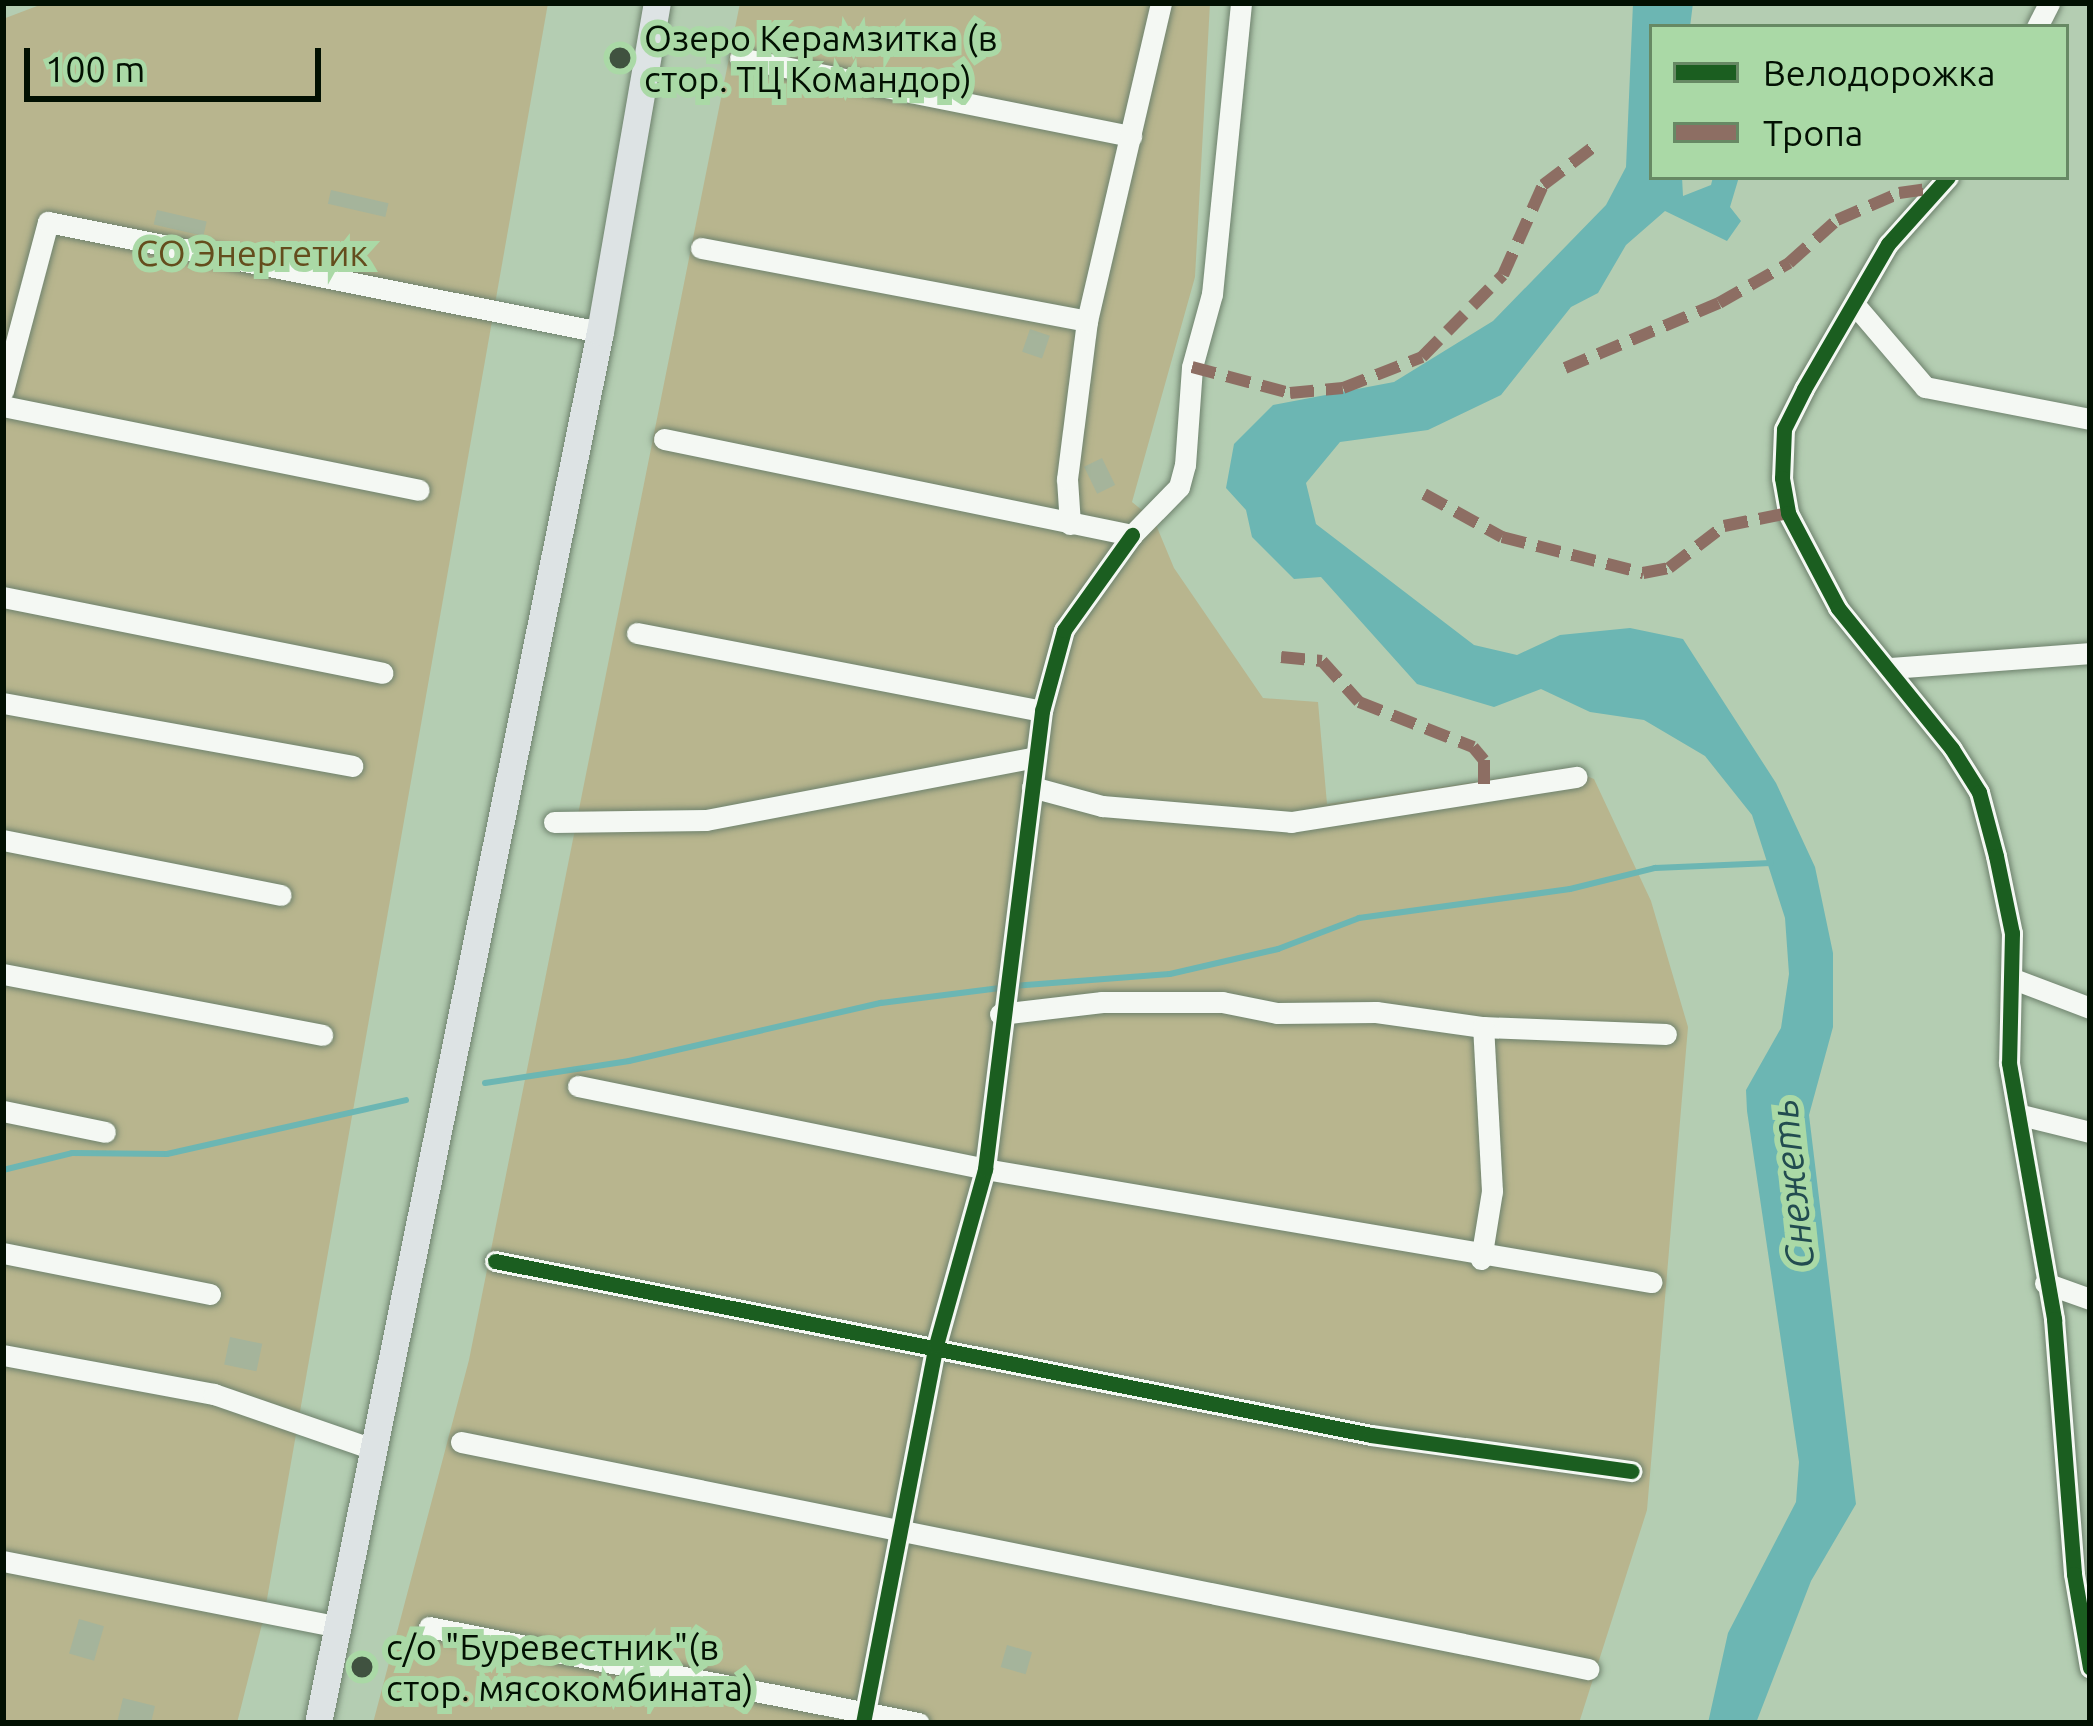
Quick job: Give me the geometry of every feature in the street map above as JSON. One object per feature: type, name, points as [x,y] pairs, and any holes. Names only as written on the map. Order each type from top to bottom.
[{"type":"main road","points":[[318,1723],[599,332],[657,3]]},
{"type":"street","points":[[1070,524],[1066,479],[1088,321],[1161,3]]},
{"type":"street","points":[[864,1718],[936,1345],[985,1169],[1000,1014],[1042,711],[1064,630],[1132,535],[1179,487],[1185,465],[1192,367],[1212,294],[1241,3]]},
{"type":"street","points":[[740,58],[1132,136]]},
{"type":"street","points":[[1945,180],[1888,244],[1784,429],[1782,478],[1788,513],[1838,608],[1891,668],[1979,792],[2012,933],[2008,1063],[2045,1282],[2090,1667]]},
{"type":"street","points":[[3,391],[48,222],[599,332]]},
{"type":"street","points":[[701,248],[1088,321]]},
{"type":"street","points":[[1855,305],[1925,388],[2090,419]]},
{"type":"street","points":[[3,406],[419,490]]},
{"type":"street","points":[[664,439],[1132,535]]},
{"type":"street","points":[[3,597],[382,673]]},
{"type":"street","points":[[637,633],[1042,711]]},
{"type":"street","points":[[1891,668],[2090,653]]},
{"type":"street","points":[[3,703],[352,766]]},
{"type":"street","points":[[554,822],[706,820],[1036,757]]},
{"type":"street","points":[[1032,788],[1102,806],[1292,822],[1576,777]]},
{"type":"street","points":[[3,840],[281,896]]},
{"type":"street","points":[[3,974],[322,1035]]},
{"type":"street","points":[[2011,978],[2090,1008]]},
{"type":"street","points":[[1000,1014],[1102,1002],[1222,1002],[1483,1027],[1666,1034]]},
{"type":"street","points":[[1481,1259],[1492,1191],[1483,1027]]},
{"type":"street","points":[[578,1086],[985,1169],[1481,1259],[1651,1282]]},
{"type":"street","points":[[3,1111],[105,1132]]},
{"type":"street","points":[[2020,1115],[2090,1132]]},
{"type":"street","points":[[3,1253],[210,1294]]},
{"type":"street","points":[[495,1261],[936,1345],[1371,1436],[1632,1471]]},
{"type":"street","points":[[2045,1282],[2090,1299]]},
{"type":"street","points":[[3,1355],[214,1394],[376,1450]]},
{"type":"street","points":[[461,1442],[902,1526],[1588,1669]]},
{"type":"street","points":[[2063,1461],[2090,1468]]},
{"type":"street","points":[[3,1561],[338,1627]]},
{"type":"street","points":[[429,1627],[864,1718],[920,1723]]},
{"type":"green space","name":"СО Энергетик","points":[[45,3],[548,3],[264,1616],[237,1723],[3,1723],[3,19]]},
{"type":"green space","points":[[740,3],[1210,3],[1195,277],[1132,502],[1154,520],[1174,568],[1263,698],[1318,702],[1327,804],[1567,768],[1594,779],[1651,901],[1688,1027],[1647,1510],[1579,1723],[373,1723],[469,1360]]},
{"type":"water","name":"Снежеть","points":[[1633,3],[1693,3],[1690,24],[1649,24],[1649,180],[1682,180],[1683,196],[1711,185],[1712,180],[1738,180],[1730,207],[1741,221],[1727,241],[1665,211],[1626,245],[1598,293],[1571,307],[1501,395],[1428,430],[1340,442],[1306,483],[1316,524],[1474,645],[1517,655],[1560,635],[1630,628],[1683,639],[1776,783],[1815,867],[1833,953],[1833,1027],[1809,1115],[1856,1504],[1811,1581],[1756,1723],[1708,1723],[1728,1633],[1796,1502],[1799,1462],[1747,1111],[1746,1090],[1781,1028],[1789,974],[1785,918],[1752,815],[1705,756],[1644,720],[1590,712],[1541,689],[1494,707],[1417,684],[1321,577],[1294,579],[1252,537],[1246,510],[1226,488],[1234,444],[1273,405],[1394,382],[1493,321],[1606,205],[1626,167]]},
{"type":"building","points":[[331,190],[388,203],[385,217],[328,204]]},
{"type":"building","points":[[157,210],[207,221],[203,236],[154,225]]},
{"type":"building","points":[[1030,329],[1050,336],[1042,359],[1022,352]]},
{"type":"building","points":[[1102,458],[1115,485],[1097,494],[1084,467]]},
{"type":"building","points":[[230,1337],[262,1344],[256,1371],[224,1364]]},
{"type":"building","points":[[79,1619],[104,1626],[94,1661],[69,1654]]},
{"type":"building","points":[[1007,1645],[1032,1652],[1026,1674],[1001,1667]]},
{"type":"building","points":[[123,1698],[155,1706],[151,1723],[117,1723]]},
{"type":"waterway","points":[[1013,986],[1170,974],[1278,949],[1359,918],[1570,889],[1655,868],[1771,863]]},
{"type":"waterway","points":[[485,1083],[629,1061],[881,1003],[1000,988]]},
{"type":"waterway","points":[[3,1170],[72,1153],[167,1154],[406,1100]]},
{"type":"marked path","points":[[1192,367],[1290,393],[1343,388],[1422,357],[1503,275],[1543,185],[1593,147]]},
{"type":"marked path","points":[[1565,368],[1719,303],[1789,263],[1837,220],[1899,193],[1935,188]]},
{"type":"marked path","points":[[1424,494],[1502,537],[1643,573],[1669,568],[1724,526],[1788,513]]},
{"type":"marked path","points":[[1281,657],[1322,661],[1359,702],[1473,747],[1484,760],[1484,794]]},
{"type":"cycle path","points":[[1945,180],[1888,244],[1804,389],[1784,429],[1782,478],[1788,513],[1838,608],[1952,749],[1979,792],[1996,856],[2012,933],[2009,1063],[2054,1319],[2074,1574],[2090,1668]]},
{"type":"cycle path","points":[[863,1723],[936,1345],[985,1169],[1042,711],[1064,630],[1132,535]]},
{"type":"cycle path","points":[[495,1261],[1371,1435],[1632,1471]]},
{"type":"place","name":"Озеро Керамзитка (в стор. ТЦ Командор)","points":[[620,58]]},
{"type":"place","name":"с/о \"Буревестник\"(в стор. мясокомбината)","points":[[362,1667]]}]
